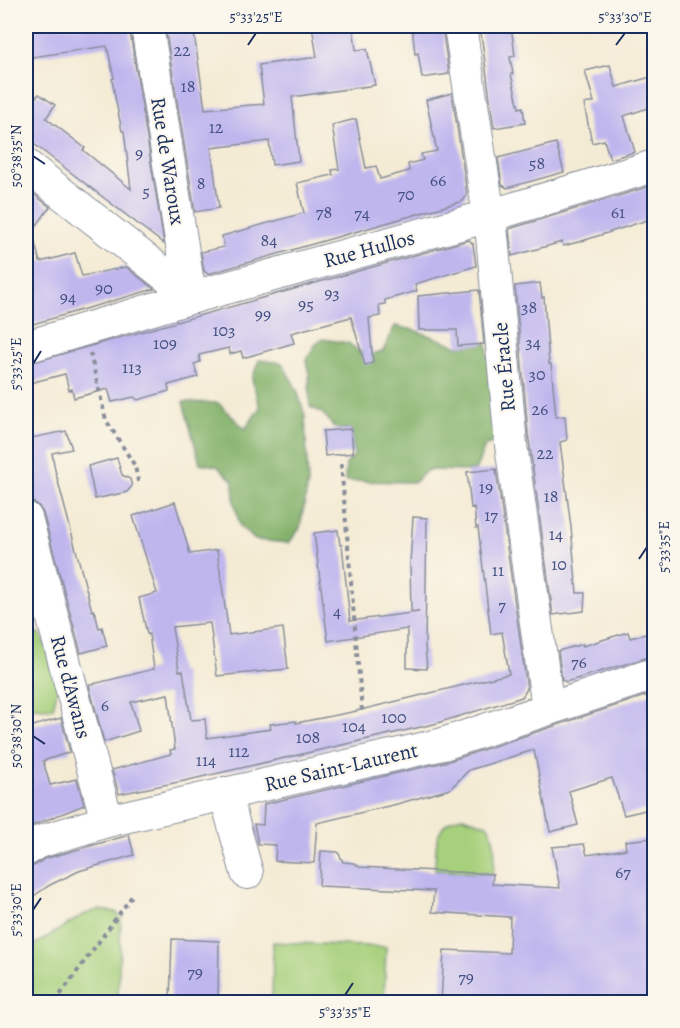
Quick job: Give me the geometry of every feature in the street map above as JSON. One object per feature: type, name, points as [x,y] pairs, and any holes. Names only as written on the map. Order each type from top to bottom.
[{"type":"street","name":"Rue de Waroux","points":[[147,26],[187,277],[193,297]]},
{"type":"street","name":"Rue Éracle","points":[[460,26],[489,216],[511,445],[548,708]]},
{"type":"street","points":[[26,165],[193,297]]},
{"type":"street","name":"Rue Hullos","points":[[26,346],[193,297],[489,216],[654,166]]},
{"type":"street","name":"Rue d'Awans","points":[[26,518],[107,821]]},
{"type":"street","name":"Rue Saint-Laurent","points":[[26,850],[36,843],[107,821],[442,744],[654,674]]},
{"type":"street","points":[[225,793],[247,873]]},
{"type":"path","points":[[84,329],[106,420],[135,466],[139,486]]},
{"type":"path","points":[[341,465],[362,711]]},
{"type":"path","points":[[55,1002],[132,896]]},
{"type":"path","points":[[26,949],[32,962],[35,1002]]},
{"type":"green space","points":[[395,326],[414,330],[458,346],[487,343],[498,439],[485,446],[475,471],[427,470],[415,482],[345,481],[346,464],[354,456],[351,429],[335,428],[322,413],[310,407],[309,374],[306,361],[315,345],[323,339],[348,343],[366,356],[383,351]]},
{"type":"green space","points":[[259,360],[282,363],[297,390],[305,416],[308,483],[300,528],[289,543],[255,540],[240,526],[234,501],[233,481],[217,466],[200,463],[183,402],[218,403],[245,429],[260,408],[252,379]]},
{"type":"green space","points":[[26,633],[40,633],[60,679],[53,708],[26,707]]},
{"type":"green space","points":[[463,817],[488,825],[494,843],[493,874],[435,870],[436,844],[441,829],[453,819]]},
{"type":"green space","points":[[98,910],[116,912],[121,919],[118,1002],[26,1002],[26,950],[83,915]]},
{"type":"green space","points":[[273,942],[386,947],[384,1002],[272,1002]]},
{"type":"building","points":[[26,26],[129,26],[164,244],[26,138],[26,89],[36,97],[39,94],[55,105],[46,118],[85,148],[83,150],[131,189],[124,131],[122,131],[115,97],[112,79],[114,78],[107,46],[26,58]]},
{"type":"building","points":[[165,26],[193,26],[205,109],[264,104],[259,65],[317,57],[312,26],[353,26],[356,50],[367,49],[375,85],[292,97],[299,161],[272,165],[269,141],[211,148],[219,208],[195,212]]},
{"type":"building","points":[[412,26],[442,26],[449,74],[422,78],[418,53],[415,54]]},
{"type":"building","points":[[480,26],[508,26],[509,33],[512,33],[515,56],[510,57],[513,74],[511,74],[519,108],[523,107],[525,123],[494,128]]},
{"type":"building","points":[[610,65],[616,87],[654,76],[654,106],[624,116],[635,152],[610,159],[604,140],[592,143],[584,104],[594,102],[585,71]]},
{"type":"building","points":[[452,93],[467,194],[463,201],[208,274],[204,271],[201,252],[224,247],[222,236],[304,213],[297,183],[333,175],[332,170],[339,169],[332,125],[356,119],[366,168],[376,166],[380,179],[409,171],[408,164],[423,160],[421,154],[437,151],[426,100]]},
{"type":"building","points":[[556,143],[564,172],[507,188],[502,185],[498,158]]},
{"type":"building","points":[[654,185],[654,218],[582,241],[563,246],[562,242],[512,256],[509,229]]},
{"type":"building","points":[[26,188],[50,207],[32,232],[40,262],[75,253],[82,276],[126,267],[154,289],[26,326]]},
{"type":"building","points":[[469,240],[473,244],[476,266],[415,284],[417,291],[385,300],[385,304],[379,305],[380,316],[369,318],[373,363],[365,365],[351,317],[291,333],[294,343],[243,358],[241,351],[230,354],[229,348],[199,355],[200,362],[194,364],[198,377],[168,385],[169,391],[138,400],[134,397],[112,402],[108,389],[74,398],[72,389],[69,390],[65,374],[26,384],[26,364]]},
{"type":"building","points":[[540,283],[542,298],[544,297],[556,417],[565,416],[567,440],[560,442],[577,593],[585,593],[584,611],[553,615],[528,433],[515,286]]},
{"type":"building","points":[[479,290],[484,344],[458,346],[457,330],[419,330],[418,296]]},
{"type":"building","points":[[351,429],[353,453],[325,456],[323,431]]},
{"type":"building","points":[[66,431],[72,449],[52,453],[55,470],[92,611],[94,610],[99,628],[102,627],[107,646],[81,653],[43,513],[38,505],[26,501],[26,497],[33,496],[26,467],[26,439]]},
{"type":"building","points":[[117,458],[122,475],[130,479],[132,486],[127,492],[95,499],[88,466]]},
{"type":"building","points":[[496,469],[527,689],[522,697],[434,724],[119,794],[112,770],[171,754],[170,750],[175,749],[168,694],[131,702],[139,731],[104,742],[89,685],[154,669],[149,634],[147,634],[139,598],[157,593],[133,516],[175,502],[190,554],[217,550],[229,635],[283,628],[288,669],[217,676],[210,623],[172,627],[179,671],[183,671],[191,720],[205,719],[207,738],[271,729],[270,724],[296,721],[296,723],[352,712],[509,674],[502,632],[491,634],[478,527],[476,528],[474,507],[471,508],[467,472]]},
{"type":"building","points":[[413,517],[427,518],[425,646],[427,669],[407,668],[407,629],[328,641],[314,533],[338,530],[340,545],[342,545],[350,621],[419,612],[411,611],[410,563]]},
{"type":"building","points":[[26,586],[35,621],[26,624]]},
{"type":"building","points":[[628,632],[630,638],[646,634],[652,656],[566,682],[562,680],[558,651]]},
{"type":"building","points":[[654,693],[654,808],[624,815],[612,778],[569,791],[578,825],[550,832],[534,750],[469,770],[450,789],[317,823],[314,863],[275,861],[276,845],[258,844],[254,824],[263,825],[264,804],[449,761]]},
{"type":"building","points":[[61,718],[70,752],[43,761],[50,785],[77,779],[84,805],[26,828],[26,728]]},
{"type":"building","points":[[129,835],[134,855],[79,871],[50,885],[26,901],[26,868],[44,859]]},
{"type":"building","points":[[652,838],[654,1002],[441,1002],[444,950],[509,953],[510,917],[432,912],[434,891],[319,886],[321,851],[338,852],[343,862],[354,863],[360,867],[493,874],[492,884],[560,888],[552,847],[584,844],[587,855],[626,849],[625,841]]},
{"type":"building","points":[[172,939],[219,941],[218,1002],[170,1002]]}]
